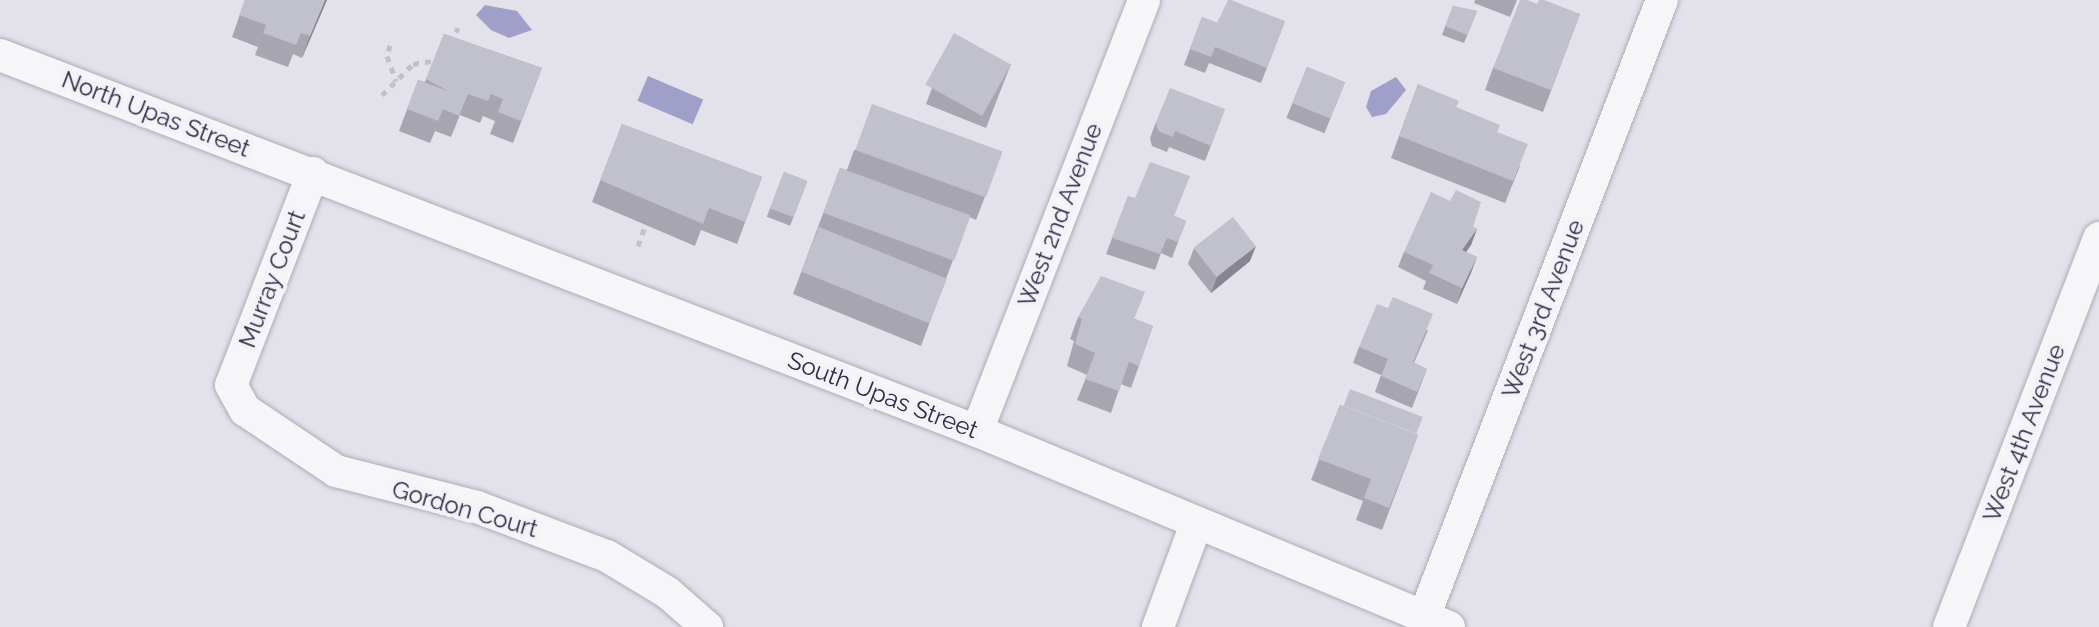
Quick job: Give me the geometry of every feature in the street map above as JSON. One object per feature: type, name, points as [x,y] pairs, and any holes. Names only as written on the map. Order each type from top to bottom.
[{"type":"street","name":"West 2nd Avenue","points":[[977,431],[1144,0]]},
{"type":"street","name":"West 3rd Avenue","points":[[1437,622],[1662,0]]},
{"type":"street","name":"North Upas Street","points":[[0,55],[313,173]]},
{"type":"street","name":"South Upas Street","points":[[313,173],[977,431],[1437,622]]},
{"type":"street","name":"Murray Court","points":[[231,385],[313,173]]},
{"type":"street","name":"West 4th Avenue","points":[[1949,627],[2099,238]]},
{"type":"street","name":"Gordon Court","points":[[231,385],[245,410],[336,471],[477,507],[607,556],[668,593],[707,627]]},
{"type":"street","points":[[1158,627],[1196,524]]},
{"type":"path","points":[[449,48],[458,27]]},
{"type":"path","points":[[390,45],[387,56],[396,81]]},
{"type":"path","points":[[382,95],[413,64],[433,61]]},
{"type":"path","points":[[638,246],[645,227]]},
{"type":"water","points":[[485,5],[517,11],[532,30],[509,38],[491,30],[476,15]]},
{"type":"water","points":[[648,76],[703,99],[693,124],[637,101]]},
{"type":"water","points":[[1396,77],[1406,90],[1386,114],[1372,117],[1366,107],[1371,91]]},
{"type":"building","points":[[245,0],[325,0],[310,36],[301,33],[296,45],[263,33],[266,25],[239,15]]},
{"type":"building","points":[[1228,0],[1285,21],[1267,68],[1215,47],[1211,57],[1190,49],[1202,17],[1217,23]]},
{"type":"building","points":[[1520,0],[1537,4],[1539,0],[1544,0],[1580,14],[1551,90],[1493,68]]},
{"type":"building","points":[[1453,6],[1477,11],[1467,35],[1445,26]]},
{"type":"building","points":[[954,33],[1011,65],[982,116],[925,85]]},
{"type":"building","points":[[444,34],[542,68],[521,121],[498,112],[503,99],[491,94],[488,101],[468,94],[459,116],[443,109],[438,121],[407,109],[418,80],[448,91],[426,79]]},
{"type":"building","points":[[1307,67],[1345,82],[1330,119],[1292,103]]},
{"type":"building","points":[[1418,84],[1459,101],[1456,107],[1500,125],[1497,132],[1528,144],[1513,181],[1399,136]]},
{"type":"building","points":[[1170,88],[1225,109],[1211,146],[1175,131],[1173,137],[1158,131],[1156,122]]},
{"type":"building","points":[[872,104],[1003,152],[986,198],[855,150]]},
{"type":"building","points":[[622,124],[762,177],[745,222],[709,208],[703,224],[600,180]]},
{"type":"building","points":[[1150,162],[1190,176],[1174,216],[1186,221],[1178,242],[1167,238],[1160,254],[1112,238],[1128,196],[1135,198]]},
{"type":"building","points":[[840,168],[971,216],[954,261],[824,213]]},
{"type":"building","points":[[784,172],[807,181],[793,217],[770,208]]},
{"type":"building","points":[[1456,190],[1481,202],[1473,227],[1477,229],[1462,250],[1477,257],[1462,288],[1429,273],[1433,265],[1404,252],[1431,192],[1450,201]]},
{"type":"building","points":[[1233,217],[1256,246],[1216,277],[1194,248]]},
{"type":"building","points":[[819,227],[947,279],[929,323],[801,272]]},
{"type":"building","points":[[1101,276],[1145,292],[1134,319],[1153,326],[1139,366],[1129,362],[1119,391],[1085,379],[1095,353],[1075,344],[1082,319],[1078,317]]},
{"type":"building","points":[[1393,297],[1433,314],[1413,362],[1427,369],[1417,392],[1381,376],[1388,359],[1359,347],[1377,304],[1388,308]]},
{"type":"building","points":[[1350,389],[1423,417],[1416,434],[1344,406]]},
{"type":"building","points":[[1340,405],[1418,435],[1389,508],[1364,498],[1371,479],[1318,459]]}]
